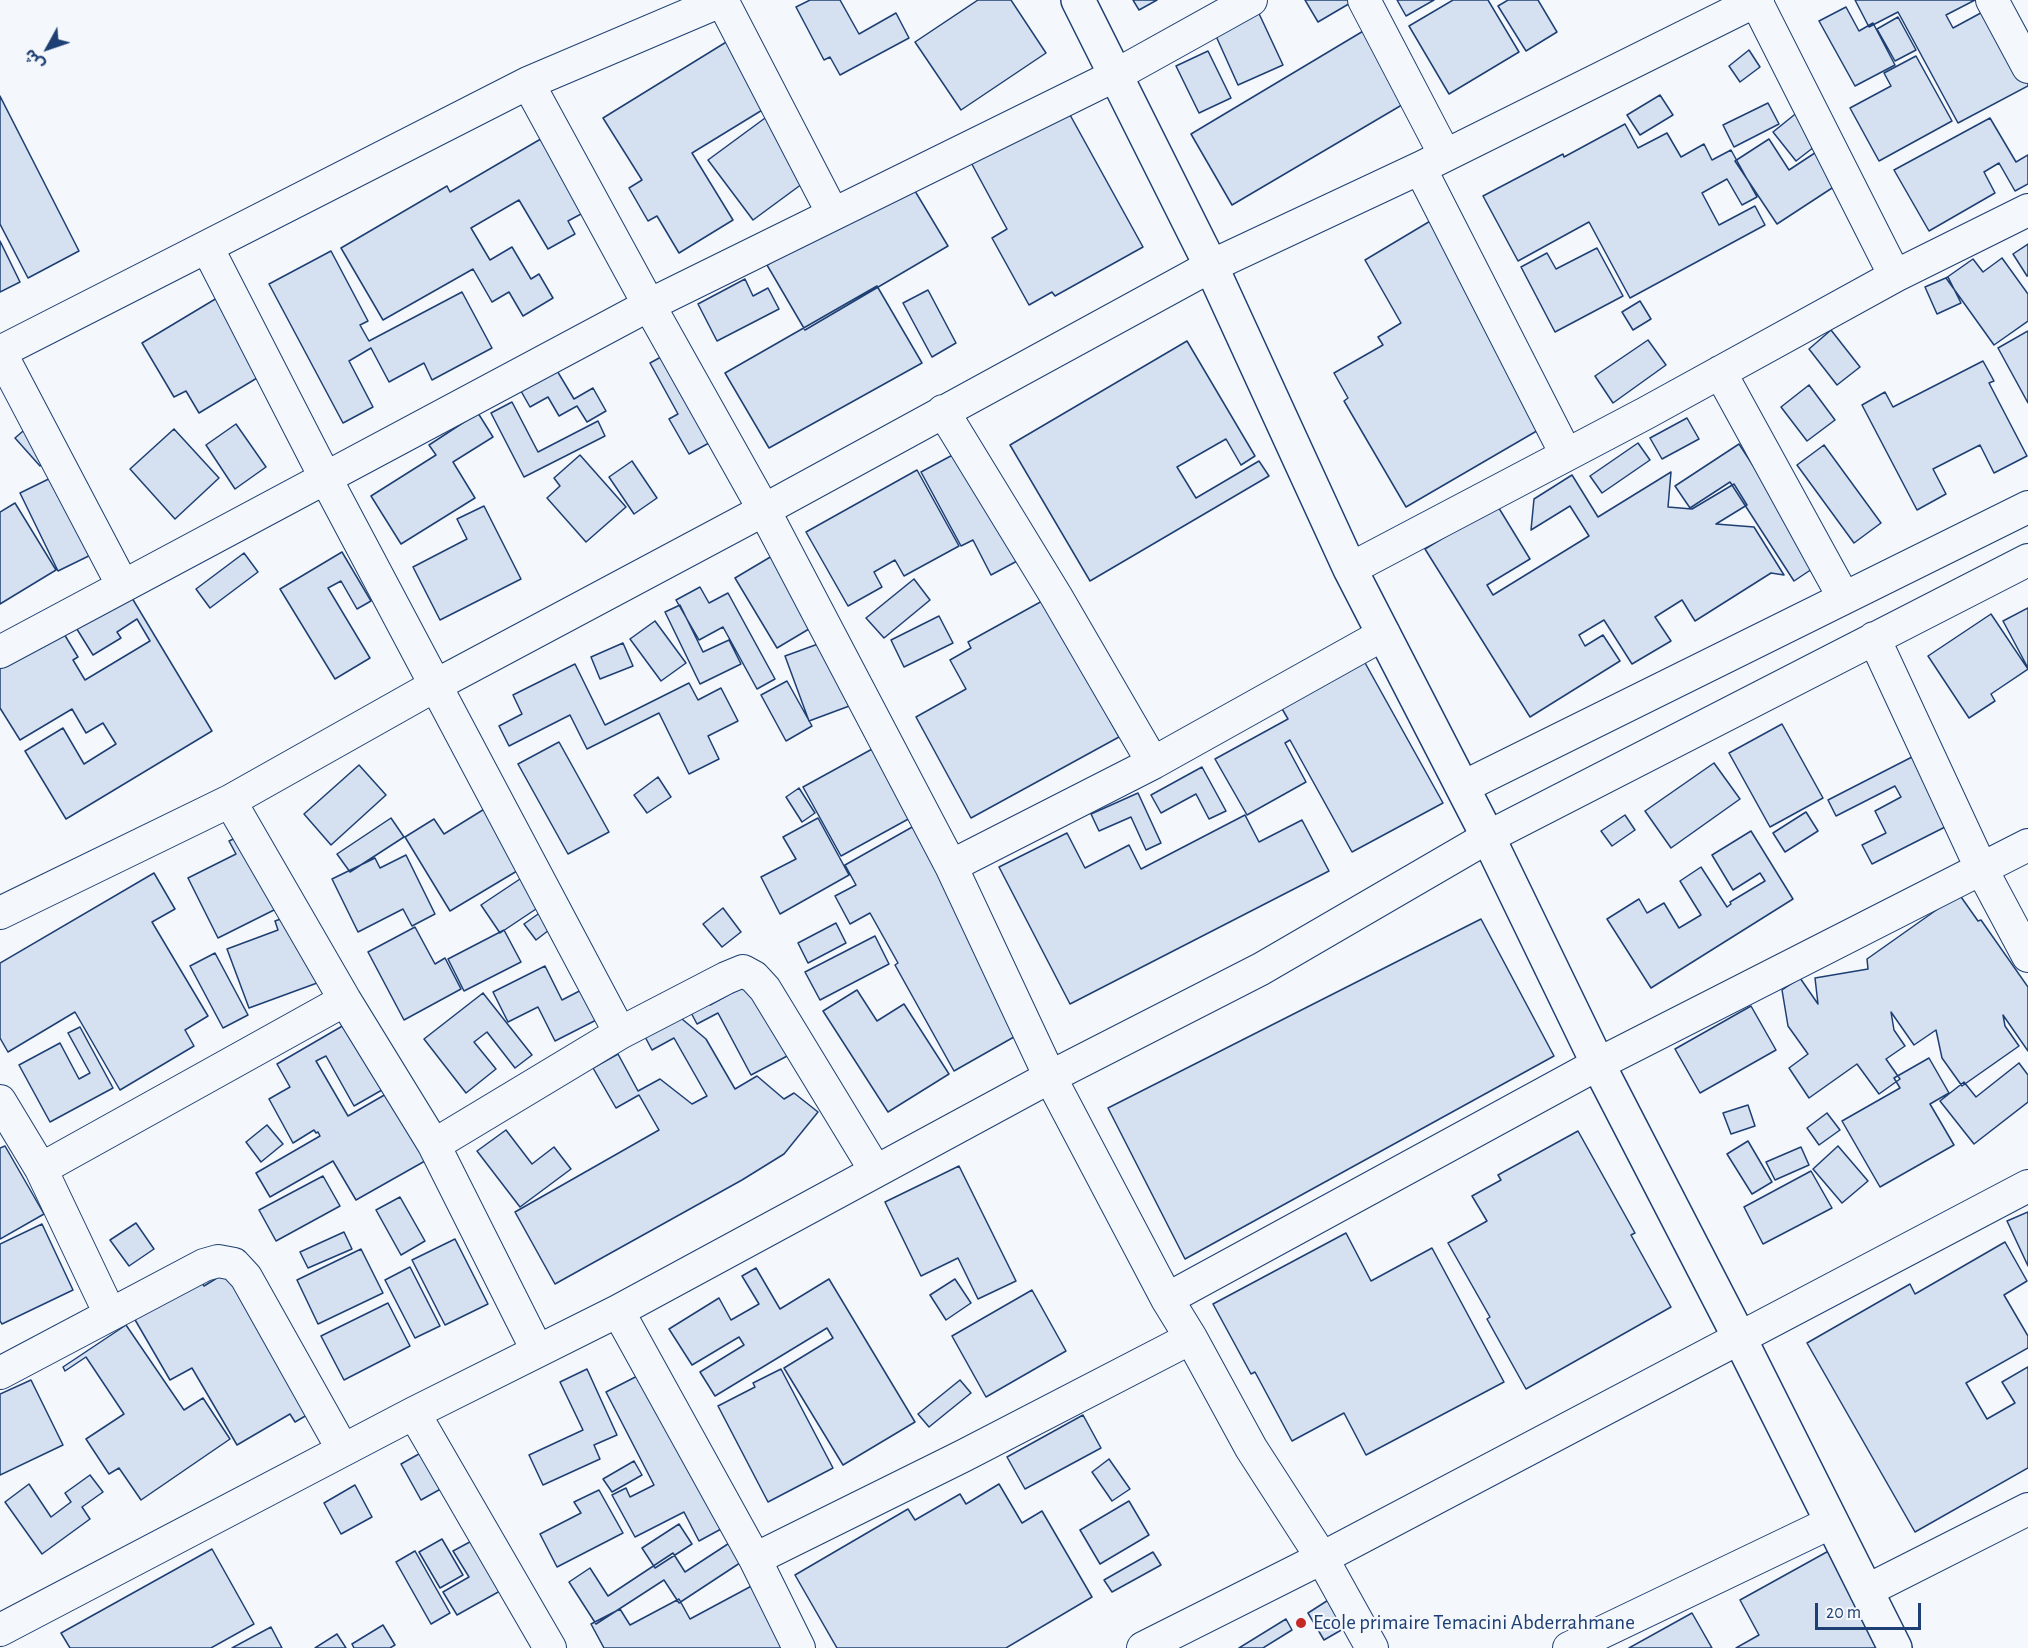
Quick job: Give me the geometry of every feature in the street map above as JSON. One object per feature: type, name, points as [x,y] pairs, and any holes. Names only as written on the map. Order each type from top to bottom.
[{"type":"street","points":[[123,586],[0,352],[528,83],[722,0],[833,214]]},
{"type":"street","points":[[1078,0],[1211,266],[1350,569],[1463,787],[1598,1064],[1739,1337],[1895,1648]]},
{"type":"street","points":[[0,652],[649,305],[1116,75],[1251,0]]},
{"type":"street","points":[[1364,0],[1432,161],[1566,454]]},
{"type":"street","points":[[1992,0],[2028,67]]},
{"type":"street","points":[[0,913],[230,801],[436,685],[764,510],[1211,266],[1432,161],[1757,1],[1895,276]]},
{"type":"street","points":[[528,83],[764,510],[951,866],[1050,1077],[1167,1299],[1251,1448],[1322,1558],[1372,1648]]},
{"type":"street","points":[[1350,569],[1895,276],[2028,210]]},
{"type":"street","points":[[207,247],[325,477],[620,1034]]},
{"type":"street","points":[[1720,372],[1844,598]]},
{"type":"street","points":[[943,411],[1056,596],[1153,763]]},
{"type":"street","points":[[1463,787],[2028,507]]},
{"type":"street","points":[[4,1632],[343,1450],[618,1311],[1050,1077],[1261,969],[1488,837],[2028,560]]},
{"type":"street","points":[[951,866],[1153,763],[1384,634]]},
{"type":"street","points":[[1874,638],[1981,868],[2028,956]]},
{"type":"street","points":[[230,801],[345,1000],[434,1145],[537,1350]]},
{"type":"street","points":[[1167,1299],[1598,1064],[2028,844]]},
{"type":"street","points":[[434,1145],[620,1034],[743,971],[754,977],[765,989],[875,1170]]},
{"type":"street","points":[[41,1169],[345,1000]]},
{"type":"street","points":[[0,1101],[41,1169],[110,1314]]},
{"type":"street","points":[[1143,1648],[1322,1558],[2028,1186]]},
{"type":"street","points":[[0,1373],[204,1265],[218,1261],[234,1264],[246,1277],[343,1450]]},
{"type":"street","points":[[618,1311],[755,1559],[799,1648]]},
{"type":"street","points":[[755,1559],[963,1456],[1191,1338]]},
{"type":"street","points":[[414,1413],[550,1648]]},
{"type":"street","points":[[1866,1591],[2028,1509]]},
{"type":"street","points":[[1569,1648],[1832,1522]]},
{"type":"building","points":[[810,0],[840,0],[859,34],[896,13],[909,38],[840,75],[830,57],[824,60],[796,7]]},
{"type":"building","points":[[978,0],[1011,0],[1046,53],[961,110],[915,42]]},
{"type":"building","points":[[1133,0],[1157,0],[1139,10]]},
{"type":"building","points":[[1305,0],[1351,0],[1352,2],[1318,22]]},
{"type":"building","points":[[1397,0],[1434,0],[1406,16]]},
{"type":"building","points":[[1453,0],[1488,0],[1519,52],[1449,94],[1409,26]]},
{"type":"building","points":[[1508,0],[1538,0],[1557,32],[1526,51],[1498,6]]},
{"type":"building","points":[[1855,0],[1975,0],[1946,15],[1953,28],[1990,8],[2028,79],[2028,86],[1958,123],[1898,12],[1869,27]]},
{"type":"building","points":[[1255,5],[1283,65],[1238,85],[1211,25]]},
{"type":"building","points":[[1846,7],[1859,31],[1873,23],[1895,65],[1855,86],[1819,21]]},
{"type":"building","points":[[1898,17],[1916,50],[1895,61],[1877,29]]},
{"type":"building","points":[[1370,27],[1412,99],[1232,205],[1191,134]]},
{"type":"building","points":[[736,36],[777,101],[692,153],[733,220],[679,253],[657,216],[648,221],[629,188],[642,180],[603,118]]},
{"type":"building","points":[[1749,50],[1760,67],[1740,82],[1729,66]]},
{"type":"building","points":[[1208,51],[1231,98],[1199,113],[1176,66]]},
{"type":"building","points":[[1916,56],[1952,121],[1879,161],[1850,108],[1891,86],[1884,73]]},
{"type":"building","points":[[1660,95],[1673,115],[1640,135],[1627,115]]},
{"type":"building","points":[[0,96],[79,251],[28,278],[0,224]]},
{"type":"building","points":[[1768,103],[1779,124],[1734,147],[1723,125]]},
{"type":"building","points":[[1064,104],[1143,247],[1055,296],[1052,292],[1029,305],[992,238],[1007,229],[968,157]]},
{"type":"building","points":[[776,110],[821,170],[753,220],[708,160]]},
{"type":"building","points":[[1799,111],[1823,140],[1796,161],[1773,132]]},
{"type":"building","points":[[1990,118],[2016,162],[2028,155],[2028,184],[2015,191],[1999,163],[1984,172],[1995,193],[1929,231],[1894,170]]},
{"type":"building","points":[[1625,124],[1638,148],[1667,133],[1681,157],[1704,144],[1712,160],[1731,150],[1757,197],[1742,205],[1727,179],[1702,193],[1719,225],[1755,206],[1765,225],[1630,298],[1589,222],[1518,261],[1483,196],[1563,154],[1564,157]]},
{"type":"building","points":[[551,133],[594,207],[568,221],[575,234],[548,249],[519,200],[471,228],[490,260],[512,247],[531,279],[539,274],[553,298],[523,316],[509,292],[492,302],[473,269],[383,320],[341,248],[447,186],[450,192]]},
{"type":"building","points":[[1769,139],[1789,170],[1833,141],[1855,173],[1777,224],[1735,161]]},
{"type":"building","points":[[909,181],[948,246],[805,330],[767,265]]},
{"type":"building","points":[[1437,217],[1547,425],[1406,507],[1344,401],[1348,398],[1334,373],[1383,345],[1378,337],[1401,323],[1365,260]]},
{"type":"building","points":[[0,241],[20,282],[0,292]]},
{"type":"building","points":[[2028,244],[2028,276],[2027,276],[2013,254]]},
{"type":"building","points":[[1597,248],[1623,296],[1555,332],[1521,267],[1547,253],[1556,269]]},
{"type":"building","points":[[331,251],[368,321],[360,325],[369,341],[462,292],[492,348],[432,380],[424,363],[389,382],[371,348],[349,361],[373,407],[343,423],[269,284]]},
{"type":"building","points":[[2002,258],[2028,294],[2028,321],[1994,345],[1946,278],[1973,259],[1983,272]]},
{"type":"building","points":[[1948,277],[1961,303],[1937,314],[1925,287]]},
{"type":"building","points":[[745,279],[753,296],[768,288],[779,309],[717,341],[698,304]]},
{"type":"building","points":[[877,286],[922,363],[769,448],[725,373]]},
{"type":"building","points":[[928,290],[956,343],[932,357],[903,303]]},
{"type":"building","points":[[217,298],[262,375],[199,413],[186,391],[174,397],[142,343]]},
{"type":"building","points":[[1640,301],[1651,319],[1633,330],[1622,312]]},
{"type":"building","points":[[1831,330],[1860,367],[1837,385],[1809,349]]},
{"type":"building","points":[[2028,331],[2028,403],[1998,348]]},
{"type":"building","points":[[1648,340],[1666,365],[1613,403],[1595,376]]},
{"type":"building","points":[[1187,341],[1255,456],[1241,465],[1226,439],[1177,467],[1196,498],[1259,461],[1269,476],[1090,581],[1010,445]]},
{"type":"building","points":[[670,352],[718,438],[689,454],[669,419],[678,414],[650,363]]},
{"type":"building","points":[[1983,361],[1994,381],[1989,383],[2027,456],[1994,473],[1980,445],[1933,469],[1946,494],[1917,510],[1862,405],[1885,392],[1893,407]]},
{"type":"building","points":[[553,364],[574,399],[593,388],[606,411],[587,422],[577,406],[559,416],[548,397],[530,407],[517,384]]},
{"type":"building","points":[[1809,385],[1835,420],[1807,441],[1781,407]]},
{"type":"building","points":[[512,402],[538,452],[598,421],[605,436],[524,477],[491,413]]},
{"type":"building","points":[[478,413],[493,437],[453,462],[475,498],[401,544],[371,496],[436,455],[429,445]]},
{"type":"building","points":[[1687,418],[1699,439],[1662,459],[1650,438]]},
{"type":"building","points":[[236,424],[266,467],[235,489],[206,445]]},
{"type":"building","points":[[30,425],[55,453],[40,466],[15,438]]},
{"type":"building","points":[[174,429],[219,478],[175,519],[130,469]]},
{"type":"building","points":[[1638,443],[1650,460],[1602,493],[1590,476]]},
{"type":"building","points":[[1739,444],[1818,565],[1794,581],[1730,482],[1690,508],[1675,486]]},
{"type":"building","points":[[1824,445],[1881,523],[1854,543],[1797,465]]},
{"type":"building","points":[[960,451],[1019,560],[991,575],[973,540],[961,546],[921,472]]},
{"type":"building","points":[[580,455],[626,507],[586,542],[547,498],[560,486],[554,478]]},
{"type":"building","points":[[632,461],[657,498],[634,514],[609,477]]},
{"type":"building","points":[[917,470],[959,546],[904,576],[895,560],[874,572],[882,587],[848,606],[806,532]]},
{"type":"building","points":[[65,471],[103,549],[58,571],[20,493]]},
{"type":"building","points":[[1671,472],[1668,507],[1692,509],[1734,484],[1747,505],[1716,524],[1754,527],[1784,575],[1771,573],[1695,621],[1682,600],[1655,617],[1671,641],[1632,664],[1604,620],[1579,635],[1585,646],[1603,635],[1620,661],[1530,717],[1425,549],[1497,505],[1530,559],[1487,585],[1493,595],[1589,536],[1570,506],[1531,530],[1534,499],[1572,475],[1598,517]]},
{"type":"building","points":[[15,503],[56,570],[0,604],[0,512]]},
{"type":"building","points":[[484,506],[521,579],[440,620],[413,567],[467,539],[457,519]]},
{"type":"building","points":[[342,552],[371,601],[357,609],[341,581],[328,588],[370,658],[335,679],[280,589]]},
{"type":"building","points":[[244,553],[258,572],[210,608],[196,589]]},
{"type":"building","points":[[772,556],[814,626],[777,648],[735,578]]},
{"type":"building","points":[[914,579],[930,600],[884,638],[866,618]]},
{"type":"building","points":[[700,587],[709,603],[728,593],[775,679],[757,689],[723,627],[699,640],[676,600]]},
{"type":"building","points":[[129,593],[212,731],[66,819],[25,751],[63,728],[84,764],[116,744],[103,723],[86,733],[72,709],[20,740],[0,708],[0,652],[55,619],[78,657],[73,660],[85,680],[150,641],[137,619],[117,632],[121,638],[93,655],[75,626]]},
{"type":"building","points":[[1044,600],[1119,737],[971,818],[916,717],[966,689],[950,660],[971,648],[968,642]]},
{"type":"building","points":[[680,605],[703,652],[729,640],[741,664],[700,684],[665,612]]},
{"type":"building","points":[[2028,608],[2028,668],[2003,621]]},
{"type":"building","points":[[1991,614],[2028,669],[1991,694],[1995,701],[1969,718],[1928,656]]},
{"type":"building","points":[[939,616],[953,643],[904,667],[891,640]]},
{"type":"building","points":[[655,621],[686,663],[661,681],[630,639]]},
{"type":"building","points":[[829,640],[852,705],[809,721],[785,656]]},
{"type":"building","points":[[623,643],[633,666],[600,679],[591,657]]},
{"type":"building","points":[[1364,661],[1443,803],[1352,852],[1290,740],[1285,743],[1306,782],[1247,815],[1215,759],[1288,719],[1281,707]]},
{"type":"building","points":[[575,664],[605,725],[689,683],[698,700],[721,688],[738,721],[708,736],[719,759],[689,774],[659,713],[587,749],[570,715],[509,746],[499,726],[522,714],[513,695]]},
{"type":"building","points":[[787,681],[812,726],[786,741],[761,695]]},
{"type":"building","points":[[1782,724],[1823,798],[1770,827],[1729,753]]},
{"type":"building","points":[[559,742],[609,832],[568,854],[518,764]]},
{"type":"building","points":[[874,748],[912,817],[841,856],[803,787]]},
{"type":"building","points":[[1912,757],[1947,826],[1872,864],[1862,845],[1886,833],[1875,811],[1901,797],[1895,786],[1836,816],[1828,800]]},
{"type":"building","points":[[1714,763],[1740,799],[1671,848],[1645,811]]},
{"type":"building","points":[[359,765],[386,795],[331,845],[304,814]]},
{"type":"building","points":[[1202,767],[1226,811],[1209,819],[1196,794],[1161,813],[1151,795]]},
{"type":"building","points":[[658,777],[671,797],[647,813],[634,795]]},
{"type":"building","points":[[799,788],[815,813],[802,822],[786,797]]},
{"type":"building","points":[[1138,793],[1161,843],[1146,850],[1131,817],[1099,831],[1091,814]]},
{"type":"building","points":[[486,808],[522,868],[450,911],[405,837],[434,819],[444,834]]},
{"type":"building","points":[[1806,812],[1818,831],[1785,852],[1773,833]]},
{"type":"building","points":[[1245,815],[1259,842],[1302,820],[1329,871],[1070,1004],[999,867],[1067,833],[1085,868],[1129,845],[1141,869]]},
{"type":"building","points":[[1625,815],[1635,830],[1612,846],[1601,831]]},
{"type":"building","points":[[391,818],[404,837],[350,872],[337,854]]},
{"type":"building","points":[[818,818],[849,875],[780,914],[761,877],[796,859],[783,837]]},
{"type":"building","points":[[914,826],[1028,1029],[954,1071],[895,965],[898,963],[870,913],[850,924],[835,896],[856,885],[845,865]]},
{"type":"building","points":[[255,829],[292,901],[218,938],[188,878],[236,854],[229,841]]},
{"type":"building","points":[[1751,831],[1793,899],[1651,988],[1607,919],[1639,899],[1647,913],[1664,903],[1679,928],[1701,915],[1680,881],[1701,867],[1727,907],[1731,904],[1730,902],[1765,881],[1760,873],[1733,890],[1712,855]]},
{"type":"building","points":[[406,855],[435,914],[412,926],[403,909],[358,932],[332,879],[375,858],[380,868]]},
{"type":"building","points":[[154,873],[175,909],[152,922],[208,1016],[185,1030],[194,1046],[120,1090],[75,1012],[8,1052],[0,1038],[0,963]]},
{"type":"building","points":[[526,875],[545,903],[500,933],[481,905]]},
{"type":"building","points":[[1959,894],[1978,921],[1981,920],[2028,987],[2028,1051],[2003,1015],[2005,1026],[2019,1046],[1962,1086],[1942,1058],[1936,1030],[1914,1045],[1891,1012],[1894,1030],[1905,1046],[1886,1059],[1900,1079],[1879,1094],[1857,1064],[1809,1098],[1789,1068],[1808,1054],[1788,1026],[1782,990],[1800,978],[1818,1004],[1815,978],[1868,969],[1867,959]]},
{"type":"building","points":[[723,908],[741,932],[722,947],[703,924]]},
{"type":"building","points":[[303,911],[328,979],[249,1008],[227,949],[278,930],[275,921]]},
{"type":"building","points":[[541,912],[553,927],[536,940],[524,924]]},
{"type":"building","points":[[1481,919],[1554,1056],[1185,1259],[1108,1108]]},
{"type":"building","points":[[836,923],[846,943],[808,963],[798,943]]},
{"type":"building","points":[[415,927],[435,964],[445,958],[461,989],[404,1020],[368,952]]},
{"type":"building","points":[[504,930],[521,962],[464,991],[448,959]]},
{"type":"building","points":[[875,936],[889,964],[820,1000],[805,972]]},
{"type":"building","points":[[215,953],[248,1015],[223,1028],[190,966]]},
{"type":"building","points":[[545,966],[562,1000],[593,984],[608,1014],[555,1041],[538,1007],[508,1022],[493,992]]},
{"type":"building","points":[[752,982],[791,1054],[751,1075],[718,1013],[697,1024],[688,1007],[706,997],[710,1005]]},
{"type":"building","points":[[857,990],[877,1021],[904,1004],[949,1074],[888,1112],[823,1011]]},
{"type":"building","points":[[483,993],[532,1055],[515,1068],[487,1032],[474,1042],[496,1069],[466,1093],[424,1039]]},
{"type":"building","points":[[1751,1006],[1776,1050],[1700,1093],[1675,1049]]},
{"type":"building","points":[[676,1014],[706,1039],[735,1089],[757,1076],[784,1099],[794,1093],[818,1112],[784,1154],[742,1180],[555,1284],[515,1212],[659,1130],[639,1095],[616,1108],[593,1068],[618,1054],[638,1091],[660,1079],[692,1104],[707,1096],[674,1038],[652,1050],[643,1033]]},
{"type":"building","points":[[351,1021],[389,1086],[354,1106],[326,1056],[316,1061],[348,1116],[393,1090],[432,1157],[356,1200],[333,1161],[270,1197],[256,1173],[320,1136],[314,1130],[293,1143],[269,1099],[290,1087],[277,1064]]},
{"type":"building","points":[[80,1027],[113,1088],[50,1122],[19,1065],[60,1043],[79,1079],[90,1073],[68,1033]]},
{"type":"building","points":[[1929,1058],[1949,1093],[1930,1104],[1954,1145],[1880,1187],[1842,1121],[1900,1088],[1894,1078]]},
{"type":"building","points":[[2019,1063],[2028,1075],[2028,1102],[1974,1144],[1940,1101],[1964,1082],[1976,1097]]},
{"type":"building","points":[[1748,1105],[1755,1126],[1731,1134],[1723,1113]]},
{"type":"building","points":[[1827,1113],[1840,1130],[1819,1145],[1807,1128]]},
{"type":"building","points":[[267,1125],[283,1144],[261,1162],[246,1142]]},
{"type":"building","points":[[506,1130],[532,1164],[554,1147],[571,1169],[520,1207],[477,1151]]},
{"type":"building","points":[[1578,1131],[1635,1233],[1631,1235],[1671,1307],[1526,1389],[1487,1319],[1490,1317],[1448,1243],[1487,1221],[1472,1196],[1501,1180],[1498,1175]]},
{"type":"building","points":[[1748,1141],[1772,1182],[1752,1194],[1727,1154]]},
{"type":"building","points":[[5,1146],[44,1214],[0,1239],[0,1148]]},
{"type":"building","points":[[1838,1146],[1868,1181],[1842,1203],[1813,1169]]},
{"type":"building","points":[[1801,1147],[1809,1165],[1775,1180],[1766,1162]]},
{"type":"building","points":[[959,1166],[1016,1281],[978,1299],[958,1258],[921,1276],[885,1202]]},
{"type":"building","points":[[1811,1171],[1832,1208],[1763,1244],[1744,1207]]},
{"type":"building","points":[[323,1176],[340,1206],[276,1241],[259,1210]]},
{"type":"building","points":[[400,1197],[425,1241],[401,1255],[376,1210]]},
{"type":"building","points":[[2028,1212],[2028,1266],[2007,1221]]},
{"type":"building","points":[[136,1223],[154,1249],[129,1266],[110,1240]]},
{"type":"building","points":[[42,1224],[73,1290],[2,1324],[0,1321],[0,1244]]},
{"type":"building","points":[[344,1232],[352,1249],[308,1268],[300,1252]]},
{"type":"building","points":[[1346,1233],[1371,1281],[1432,1248],[1504,1382],[1366,1455],[1344,1413],[1292,1441],[1255,1372],[1251,1374],[1213,1304]]},
{"type":"building","points":[[455,1239],[488,1304],[445,1325],[412,1260]]},
{"type":"building","points":[[2005,1242],[2027,1281],[2004,1295],[2028,1336],[2028,1348],[1966,1383],[1987,1419],[2015,1403],[2002,1382],[2028,1367],[2028,1468],[1915,1532],[1807,1343],[1910,1284],[1915,1294]]},
{"type":"building","points":[[361,1249],[383,1293],[318,1324],[297,1280]]},
{"type":"building","points":[[243,1262],[326,1404],[295,1422],[290,1414],[237,1445],[192,1368],[170,1380],[134,1318],[200,1280],[204,1286]]},
{"type":"building","points":[[410,1267],[440,1326],[415,1338],[385,1280]]},
{"type":"building","points":[[756,1268],[780,1309],[829,1279],[915,1422],[843,1465],[784,1368],[833,1338],[827,1328],[715,1396],[700,1372],[744,1345],[739,1337],[692,1365],[669,1329],[719,1298],[731,1320],[759,1304],[742,1276]]},
{"type":"building","points":[[955,1279],[971,1303],[946,1320],[930,1295]]},
{"type":"building","points":[[1032,1290],[1066,1351],[986,1397],[952,1336]]},
{"type":"building","points":[[388,1303],[410,1346],[344,1380],[321,1336]]},
{"type":"building","points":[[126,1325],[184,1410],[203,1398],[230,1439],[141,1500],[119,1468],[109,1474],[86,1439],[124,1414],[86,1357],[65,1371],[63,1367]]},
{"type":"building","points":[[653,1368],[734,1522],[699,1541],[684,1512],[635,1537],[612,1495],[626,1488],[630,1497],[654,1485],[606,1392]]},
{"type":"building","points":[[587,1369],[617,1435],[594,1445],[600,1459],[543,1485],[529,1455],[583,1430],[560,1382]]},
{"type":"building","points":[[781,1369],[833,1468],[768,1502],[718,1406],[755,1387],[753,1383]]},
{"type":"building","points":[[31,1380],[63,1445],[0,1475],[0,1394]]},
{"type":"building","points":[[960,1380],[971,1393],[929,1427],[918,1414]]},
{"type":"building","points":[[1083,1415],[1101,1448],[1025,1489],[1007,1457]]},
{"type":"building","points":[[426,1450],[446,1486],[421,1500],[401,1464]]},
{"type":"building","points":[[1109,1459],[1130,1489],[1112,1501],[1092,1472]]},
{"type":"building","points":[[634,1461],[642,1475],[612,1492],[603,1479]]},
{"type":"building","points":[[90,1475],[103,1492],[82,1507],[90,1519],[42,1554],[5,1502],[29,1484],[51,1517],[71,1502],[65,1493]]},
{"type":"building","points":[[999,1484],[1022,1523],[1042,1511],[1092,1597],[1006,1648],[837,1648],[795,1575],[908,1509],[915,1520],[960,1494],[966,1504]]},
{"type":"building","points":[[355,1485],[372,1517],[341,1534],[324,1503]]},
{"type":"building","points":[[599,1490],[623,1533],[557,1567],[540,1534],[581,1513],[574,1502]]},
{"type":"building","points":[[1129,1501],[1149,1535],[1100,1564],[1080,1530]]},
{"type":"building","points":[[679,1524],[692,1544],[655,1568],[642,1548]]},
{"type":"building","points":[[481,1536],[509,1586],[457,1615],[443,1592],[469,1577],[453,1551]]},
{"type":"building","points":[[737,1538],[749,1557],[679,1603],[664,1580],[596,1624],[569,1582],[590,1568],[608,1596],[673,1553],[685,1572]]},
{"type":"building","points":[[442,1539],[463,1575],[440,1588],[419,1552]]},
{"type":"building","points":[[1834,1548],[1890,1648],[1736,1648],[1759,1635],[1740,1600]]},
{"type":"building","points":[[212,1549],[254,1624],[211,1648],[70,1648],[61,1633]]},
{"type":"building","points":[[415,1551],[450,1613],[431,1624],[396,1562]]},
{"type":"building","points":[[1153,1552],[1161,1565],[1112,1592],[1104,1580]]},
{"type":"building","points":[[759,1582],[795,1648],[604,1648],[591,1624],[620,1609],[630,1625],[679,1599],[690,1619]]},
{"type":"building","points":[[1333,1597],[1350,1625],[1324,1640],[1308,1613]]},
{"type":"building","points":[[1692,1613],[1712,1648],[1629,1648]]},
{"type":"building","points":[[1286,1619],[1292,1630],[1263,1648],[1239,1648]]},
{"type":"building","points":[[383,1625],[395,1645],[390,1648],[354,1648],[352,1644]]},
{"type":"building","points":[[271,1627],[282,1648],[232,1648]]},
{"type":"building","points":[[337,1634],[346,1648],[315,1648]]},
{"type":"place","name":"Ecole primaire Temacini Abderrahmane","points":[[1301,1623]]}]
